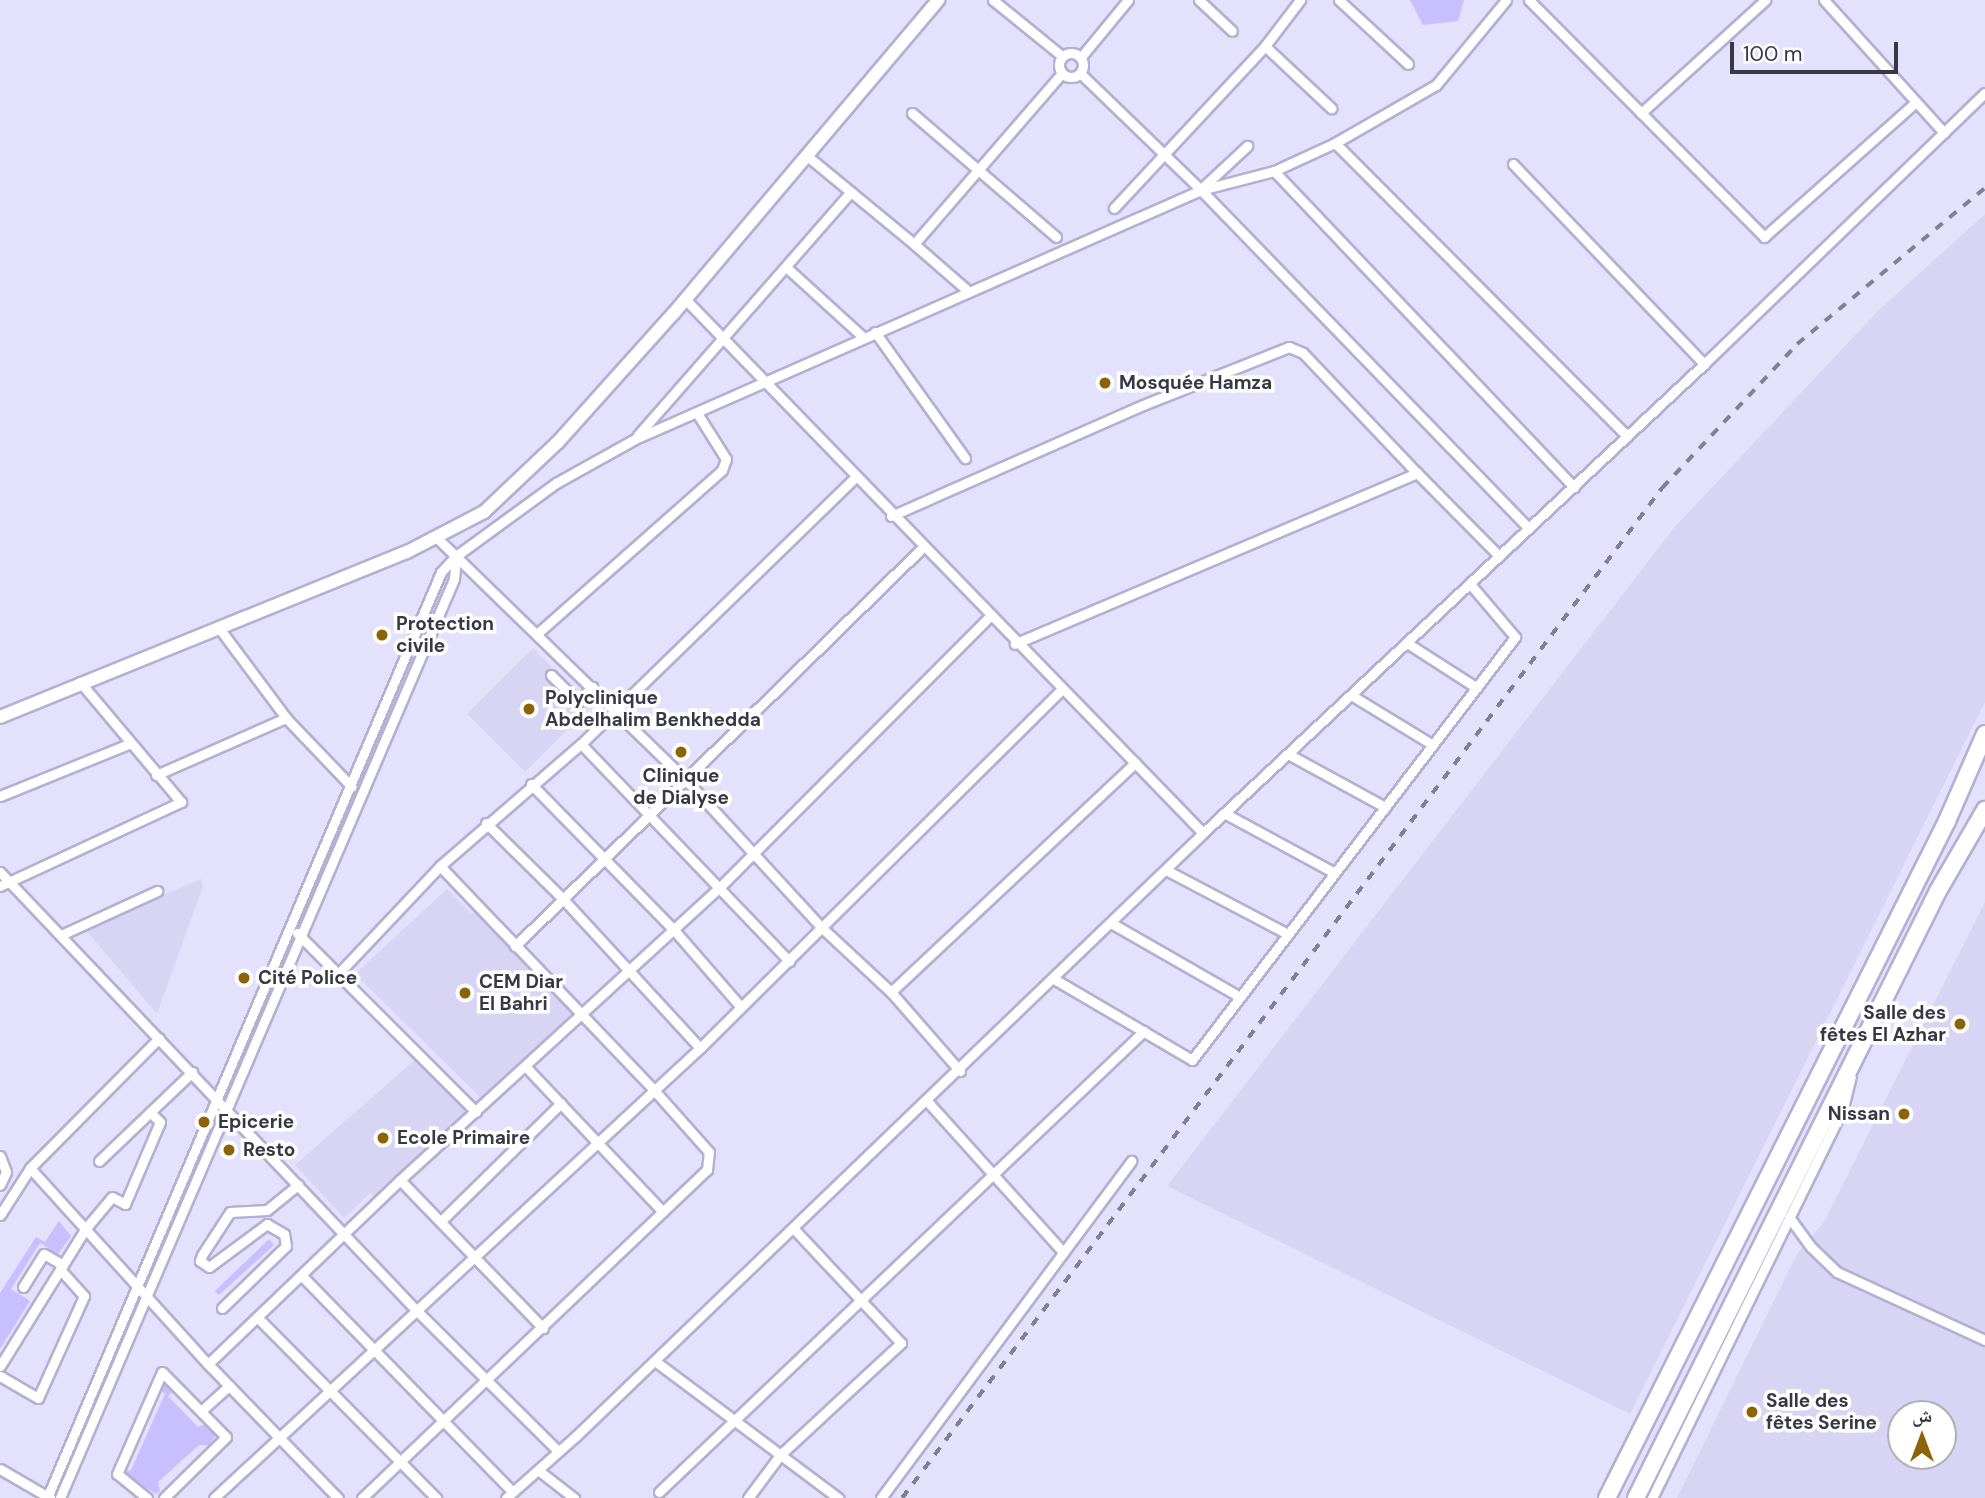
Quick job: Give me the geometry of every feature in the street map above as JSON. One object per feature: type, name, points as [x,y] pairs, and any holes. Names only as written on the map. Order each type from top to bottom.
[{"type":"highway","points":[[1607,1498],[1947,821],[1985,734]]},
{"type":"highway","points":[[1947,821],[1985,762]]},
{"type":"highway","points":[[1636,1498],[1938,891],[1985,810]]},
{"type":"street","points":[[0,717],[80,682],[438,538],[506,494],[685,299],[938,0]]},
{"type":"street","points":[[993,0],[1062,57]]},
{"type":"street","points":[[1128,0],[1081,57],[1081,74],[1201,190],[1528,527]]},
{"type":"street","points":[[1199,0],[1232,30]]},
{"type":"street","points":[[1114,208],[1166,156],[1265,46],[1300,0]]},
{"type":"street","points":[[1339,0],[1408,64]]},
{"type":"street","points":[[0,1469],[48,1497],[293,926],[441,572],[456,556],[556,483],[635,439],[1201,190],[1274,171],[1335,143],[1436,85],[1506,0]]},
{"type":"street","points":[[1529,0],[1764,237],[1916,102]]},
{"type":"street","points":[[1641,113],[1765,0]]},
{"type":"street","points":[[1824,0],[1944,133]]},
{"type":"street","points":[[1265,46],[1331,108]]},
{"type":"street","points":[[1062,57],[1070,53],[1081,57]]},
{"type":"street","points":[[914,244],[1062,73],[1062,57]]},
{"type":"street","points":[[1062,73],[1073,78],[1081,74]]},
{"type":"street","points":[[301,1275],[444,1422],[510,1495],[928,1102],[1224,813],[1574,487],[1985,93]]},
{"type":"street","points":[[912,113],[1055,237]]},
{"type":"street","points":[[1335,143],[1627,436]]},
{"type":"street","points":[[1201,190],[1247,146]]},
{"type":"street","points":[[806,155],[968,291]]},
{"type":"street","points":[[1513,164],[1704,364]]},
{"type":"street","points":[[1274,171],[1574,487]]},
{"type":"street","points":[[635,439],[851,192]]},
{"type":"street","points":[[786,267],[863,337]]},
{"type":"street","points":[[685,299],[769,381],[891,516],[1203,834]]},
{"type":"street","points":[[875,332],[965,457]]},
{"type":"street","points":[[891,516],[1143,405],[1289,347],[1303,353],[1499,556]]},
{"type":"street","points":[[539,632],[722,470],[726,459],[697,413]]},
{"type":"street","points":[[1015,644],[1417,473]]},
{"type":"street","points":[[337,975],[440,866],[486,822],[580,744],[614,708],[856,477]]},
{"type":"street","points":[[438,538],[539,632],[685,779],[821,927],[891,992],[960,1071]]},
{"type":"street","points":[[515,946],[605,861],[685,779],[922,548]]},
{"type":"street","points":[[60,1498],[454,579],[456,556]]},
{"type":"street","points":[[1054,979],[1192,1060],[1515,637],[1470,584]]},
{"type":"street","points":[[208,1364],[400,1180],[583,1016],[717,890],[989,617]]},
{"type":"street","points":[[219,628],[286,718],[352,786]]},
{"type":"street","points":[[1407,643],[1477,688]]},
{"type":"street","points":[[551,675],[578,702],[592,687]]},
{"type":"street","points":[[5,884],[181,802],[129,744],[80,682]]},
{"type":"street","points":[[214,1498],[700,1048],[1060,691]]},
{"type":"street","points":[[1351,695],[1433,745]]},
{"type":"street","points":[[156,775],[286,718]]},
{"type":"street","points":[[0,796],[129,744]]},
{"type":"street","points":[[580,744],[651,815],[717,890],[789,961]]},
{"type":"street","points":[[1287,754],[1385,807]]},
{"type":"street","points":[[891,992],[1135,763]]},
{"type":"street","points":[[531,784],[674,930],[741,1007]]},
{"type":"street","points":[[1224,813],[1335,873]]},
{"type":"street","points":[[486,822],[564,900],[700,1048]]},
{"type":"street","points":[[362,1498],[707,1170],[709,1152],[654,1090],[440,866]]},
{"type":"street","points":[[1166,870],[1288,934]]},
{"type":"street","points":[[0,872],[5,884],[61,935],[416,1310],[558,1451]]},
{"type":"street","points":[[61,935],[157,891]]},
{"type":"street","points":[[1111,923],[1240,997]]},
{"type":"street","points":[[293,926],[300,938],[476,1112]]},
{"type":"street","points":[[659,1492],[1144,1031]]},
{"type":"street","points":[[0,1215],[30,1167],[159,1038]]},
{"type":"street","points":[[1652,1498],[1843,1108],[1853,1061]]},
{"type":"street","points":[[526,1067],[663,1212]]},
{"type":"street","points":[[99,1161],[192,1072]]},
{"type":"street","points":[[928,1102],[1063,1252]]},
{"type":"street","points":[[441,1221],[561,1103]]},
{"type":"street","points":[[0,1366],[86,1228],[112,1197],[125,1204],[160,1122],[150,1112]]},
{"type":"street","points":[[0,1156],[6,1172],[0,1185]]},
{"type":"street","points":[[881,1498],[1131,1161]]},
{"type":"street","points":[[30,1167],[208,1364],[338,1498]]},
{"type":"street","points":[[400,1180],[543,1328]]},
{"type":"street","points":[[267,1224],[209,1267],[200,1261],[230,1212],[267,1210],[298,1185]]},
{"type":"street","points":[[267,1210],[267,1224]]},
{"type":"street","points":[[1789,1217],[1811,1248],[1837,1272],[1985,1340]]},
{"type":"street","points":[[222,1308],[286,1246],[284,1234],[267,1224]]},
{"type":"street","points":[[748,1498],[780,1455],[901,1342],[793,1229]]},
{"type":"street","points":[[0,1376],[38,1398],[84,1296],[62,1267],[44,1254],[23,1287]]},
{"type":"street","points":[[257,1317],[436,1498]]},
{"type":"street","points":[[655,1361],[838,1498]]},
{"type":"street","points":[[147,1498],[117,1474],[162,1372],[226,1437],[164,1498]]},
{"type":"street","points":[[201,1411],[229,1386]]},
{"type":"street","points":[[538,1470],[574,1498]]},
{"type":"shaded area","points":[[1410,0],[1464,0],[1458,21],[1423,25]]},
{"type":"shaded area","points":[[1985,214],[1985,702],[1630,1414],[1167,1186],[1673,529],[1879,310]]},
{"type":"shaded area","name":"Polyclinique Abdelhalim Benkhedda","points":[[533,648],[591,706],[525,772],[467,714]]},
{"type":"shaded area","points":[[201,879],[203,886],[157,1014],[85,929]]},
{"type":"shaded area","name":"CEM Diar El Bahri","points":[[447,889],[472,914],[478,909],[574,1011],[484,1101],[355,974]]},
{"type":"shaded area","points":[[1985,902],[1985,1498],[1677,1498],[1797,1254],[1824,1222]]},
{"type":"shaded area","name":"Ecole Primaire","points":[[416,1059],[468,1111],[376,1199],[370,1193],[344,1218],[295,1165]]},
{"type":"shaded area","points":[[59,1221],[71,1236],[58,1254],[40,1243],[11,1289],[30,1301],[0,1349],[0,1293],[36,1237],[45,1242]]},
{"type":"shaded area","points":[[269,1239],[274,1245],[219,1295],[215,1291]]},
{"type":"shaded area","points":[[162,1381],[174,1391],[168,1396],[198,1427],[204,1424],[216,1435],[209,1445],[199,1445],[158,1482],[160,1491],[156,1494],[122,1472],[131,1470],[165,1394],[159,1389]]},
{"type":"railway","points":[[902,1498],[1662,488],[1797,344],[1985,188]]},
{"type":"place","name":"Mosquée Hamza","points":[[1105,383]]},
{"type":"place","name":"Protection civile","points":[[382,635]]},
{"type":"place","name":"Polyclinique Abdelhalim Benkhedda","points":[[529,709]]},
{"type":"place","name":"Clinique de Dialyse","points":[[681,752]]},
{"type":"place","name":"Cité Police","points":[[244,978]]},
{"type":"place","name":"CEM Diar El Bahri","points":[[465,993]]},
{"type":"place","name":"Salle des fêtes El Azhar","points":[[1960,1024]]},
{"type":"place","name":"Nissan","points":[[1904,1114]]},
{"type":"place","name":"Epicerie","points":[[204,1122]]},
{"type":"place","name":"Ecole Primaire","points":[[383,1138]]},
{"type":"place","name":"Resto","points":[[229,1150]]},
{"type":"place","name":"Salle des fêtes Serine","points":[[1752,1412]]}]
